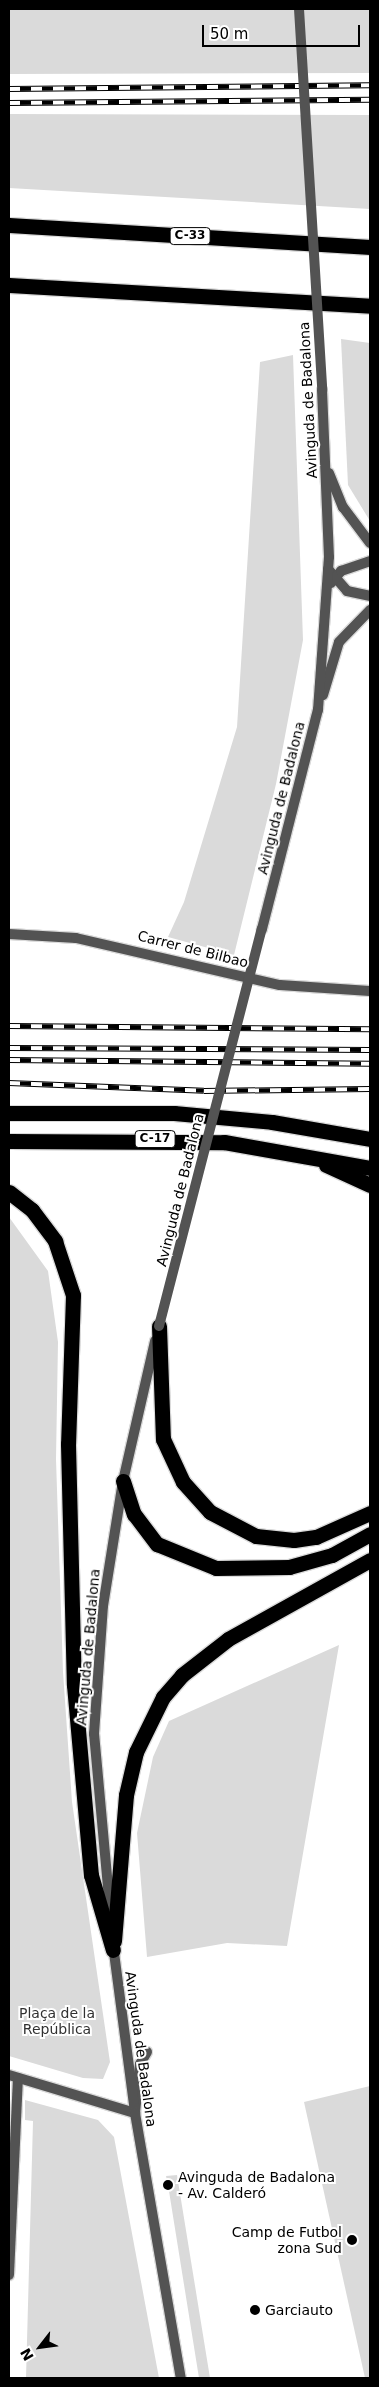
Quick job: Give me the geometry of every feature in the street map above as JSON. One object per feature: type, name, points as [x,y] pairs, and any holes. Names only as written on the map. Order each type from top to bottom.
[{"type":"highway","name":"C-33","points":[[9,225],[370,247]]},
{"type":"highway","points":[[9,285],[370,306]]},
{"type":"highway","name":"C-17","points":[[9,1113],[143,1111],[272,1122],[370,1139]]},
{"type":"highway","name":"C-17","points":[[9,1141],[172,1139],[300,1153],[370,1168]]},
{"type":"highway","points":[[300,1153],[370,1185]]},
{"type":"highway","points":[[9,1192],[32,1210],[55,1241],[74,1295],[68,1444],[74,1685],[91,1875],[113,1950]]},
{"type":"highway","points":[[159,1326],[164,1439],[183,1482],[210,1512],[256,1536],[294,1540],[316,1537],[370,1514]]},
{"type":"highway","points":[[123,1481],[134,1514],[157,1544],[216,1568],[266,1570],[296,1566],[332,1555],[370,1534]]},
{"type":"highway","points":[[113,1950],[126,1795],[136,1752],[163,1697],[182,1675],[228,1639],[370,1560]]},
{"type":"street","name":"Avinguda de Badalona","points":[[181,2378],[135,2113],[113,1950],[94,1734],[103,1606],[123,1481],[159,1326],[318,710],[328,588],[326,467],[299,9]]},
{"type":"street","points":[[326,467],[342,507],[370,543]]},
{"type":"street","points":[[328,588],[334,578],[349,567],[370,561]]},
{"type":"street","points":[[328,569],[347,591],[370,596]]},
{"type":"street","points":[[318,710],[340,642],[370,610]]},
{"type":"street","name":"Carrer de Bilbao","points":[[9,934],[76,938],[280,985],[370,991]]},
{"type":"street","points":[[9,2275],[13,2077],[135,2113],[140,2064],[147,2052]]},
{"type":"green space","points":[[9,9],[370,9],[370,73],[9,74]]},
{"type":"green space","points":[[9,114],[370,115],[370,209],[9,188]]},
{"type":"green space","points":[[341,339],[370,343],[370,521],[348,485]]},
{"type":"green space","points":[[293,355],[303,640],[276,784],[234,955],[168,937],[184,902],[237,727],[260,362]]},
{"type":"green space","name":"Plaça de la República","points":[[9,1217],[48,1271],[58,1342],[56,1459],[63,1672],[72,1802],[110,2062],[103,2079],[83,2078],[9,2056]]},
{"type":"green space","points":[[339,1645],[287,1946],[227,1943],[147,1957],[137,1833],[153,1757],[169,1721]]},
{"type":"green space","name":"Camp de Futbol zona Sud","points":[[370,2086],[370,2378],[365,2378],[304,2102]]},
{"type":"green space","points":[[25,2100],[98,2120],[114,2137],[159,2378],[26,2378],[33,2121],[25,2120]]},
{"type":"green space","points":[[177,2175],[210,2378],[199,2378],[166,2176]]},
{"type":"railway","points":[[9,89],[370,85]]},
{"type":"railway","points":[[9,103],[370,100]]},
{"type":"railway","points":[[9,1026],[370,1029]]},
{"type":"railway","points":[[9,1048],[370,1050]]},
{"type":"railway","points":[[9,1060],[370,1064]]},
{"type":"railway","points":[[9,1083],[204,1091],[370,1089]]},
{"type":"place","name":"Avinguda de Badalona - Av. Calderó","points":[[168,2185]]},
{"type":"place","name":"Camp de Futbol zona Sud","points":[[352,2240]]},
{"type":"place","name":"Garciauto","points":[[255,2310]]}]
